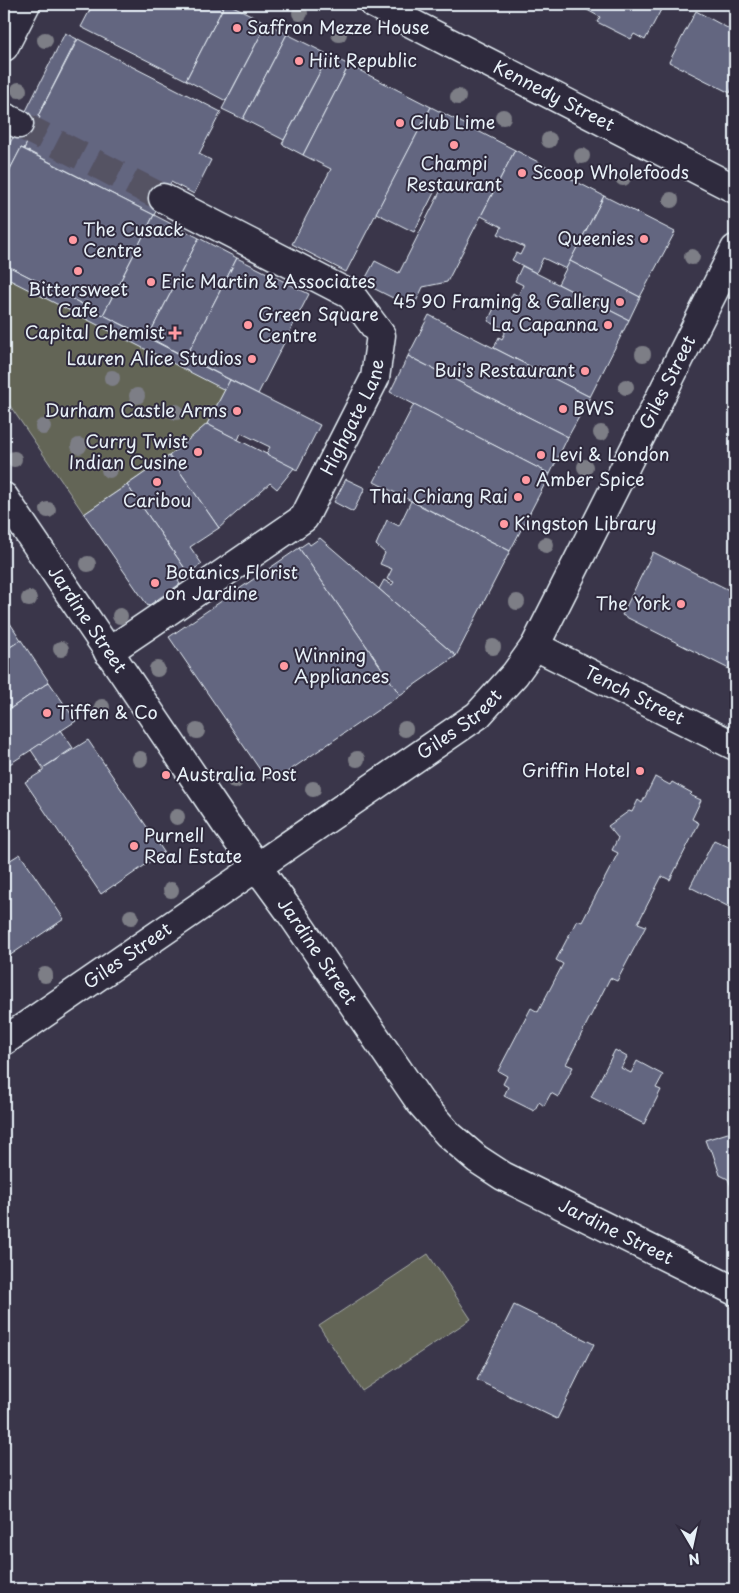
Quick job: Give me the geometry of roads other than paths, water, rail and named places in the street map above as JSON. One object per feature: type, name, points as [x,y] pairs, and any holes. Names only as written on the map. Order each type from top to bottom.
[{"type":"street","points":[[4,47],[26,4]]},
{"type":"street","name":"Kennedy Street","points":[[374,4],[735,189]]},
{"type":"street","name":"Highgate Lane","points":[[108,652],[304,518],[375,378],[380,335],[351,295],[163,198]]},
{"type":"street","name":"Giles Street","points":[[4,1041],[478,715],[514,674],[534,646],[735,248]]},
{"type":"street","name":"Jardine Street","points":[[4,497],[256,867],[290,912],[420,1102],[448,1134],[478,1159],[503,1176],[735,1291]]},
{"type":"street","name":"Tench Street","points":[[534,646],[735,746]]},
{"type":"tunnel","points":[[19,124],[163,198]]},
{"type":"place","name":"Saffron Mezze House","points":[[237,28]]},
{"type":"place","name":"Hiit Republic","points":[[299,61]]},
{"type":"place","name":"Club Lime","points":[[400,123]]},
{"type":"place","name":"Champi Restaurant","points":[[454,145]]},
{"type":"place","name":"Scoop Wholefoods","points":[[522,173]]},
{"type":"place","name":"Queenies","points":[[644,239]]},
{"type":"place","name":"The Cusack Centre","points":[[73,240]]},
{"type":"place","name":"Bittersweet Cafe","points":[[78,271]]},
{"type":"place","name":"Eric Martin & Associates","points":[[151,282]]},
{"type":"place","name":"45 90 Framing & Gallery","points":[[620,302]]},
{"type":"place","name":"Green Square Centre","points":[[248,325]]},
{"type":"place","name":"La Capanna","points":[[608,325]]},
{"type":"place","name":"Capital Chemist","points":[[175,333]]},
{"type":"place","name":"Lauren Alice Studios","points":[[252,359]]},
{"type":"place","name":"Bui's Restaurant","points":[[585,371]]},
{"type":"place","name":"BWS","points":[[563,409]]},
{"type":"place","name":"Durham Castle Arms","points":[[237,411]]},
{"type":"place","name":"Curry Twist Indian Cusine","points":[[198,452]]},
{"type":"place","name":"Levi & London","points":[[541,455]]},
{"type":"place","name":"Amber Spice","points":[[526,480]]},
{"type":"place","name":"Caribou","points":[[157,482]]},
{"type":"place","name":"Thai Chiang Rai","points":[[518,497]]},
{"type":"place","name":"Kingston Library","points":[[504,524]]},
{"type":"place","name":"Botanics Florist on Jardine","points":[[155,583]]},
{"type":"place","name":"The York","points":[[681,604]]},
{"type":"place","name":"Winning Appliances","points":[[284,666]]},
{"type":"place","name":"Tiffen & Co","points":[[47,713]]},
{"type":"place","name":"Griffin Hotel","points":[[640,771]]},
{"type":"place","name":"Australia Post","points":[[166,775]]},
{"type":"place","name":"Purnell Real Estate","points":[[134,846]]}]
